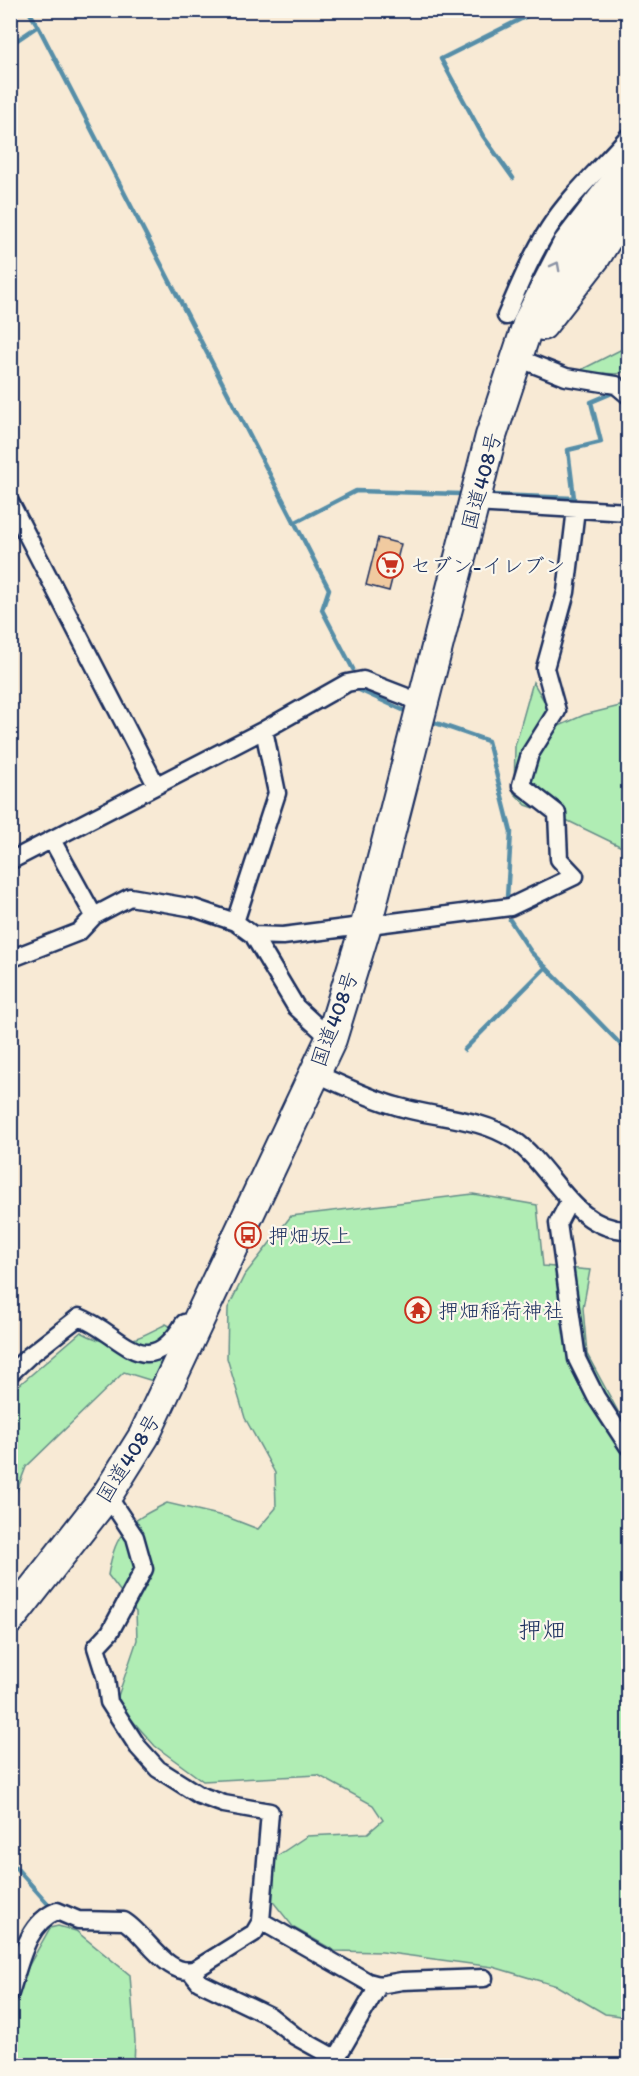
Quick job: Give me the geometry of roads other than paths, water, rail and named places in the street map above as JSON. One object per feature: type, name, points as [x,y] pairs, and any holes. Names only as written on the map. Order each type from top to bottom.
[{"type":"highway","name":"国道408号","points":[[10,1619],[107,1495],[165,1397],[331,1038],[366,925],[491,436],[529,321],[568,245],[628,167]]},
{"type":"highway","name":"国道408号","points":[[518,358],[595,257],[628,204]]},
{"type":"street","points":[[506,316],[526,269],[549,227],[567,203],[628,137]]},
{"type":"street","points":[[518,358],[566,376],[624,391]]},
{"type":"street","points":[[10,502],[156,785]]},
{"type":"street","points":[[474,503],[628,512]]},
{"type":"street","points":[[253,935],[283,936],[510,907],[574,876],[559,860],[557,813],[521,785],[530,754],[557,711],[545,668],[566,592],[576,509]]},
{"type":"street","points":[[10,861],[264,730],[347,683],[363,680],[407,697],[423,707]]},
{"type":"street","points":[[235,922],[277,793],[264,730]]},
{"type":"street","points":[[52,840],[94,916]]},
{"type":"street","points":[[10,959],[79,932],[94,916],[130,897],[194,908],[235,922],[253,935],[296,1007],[311,1023],[331,1038]]},
{"type":"street","points":[[315,1073],[397,1107],[494,1127],[537,1158],[560,1191],[603,1227],[628,1230]]},
{"type":"street","points":[[570,1200],[558,1223],[577,1359],[596,1397],[628,1446]]},
{"type":"street","points":[[10,1374],[78,1317],[128,1347],[144,1353],[163,1350],[172,1342],[244,1223]]},
{"type":"street","points":[[10,1993],[34,1930],[40,1920],[57,1911],[78,1920],[124,1921],[167,1961],[180,1970],[190,1971],[254,1933],[261,1921],[270,1812],[224,1804],[199,1795],[169,1778],[138,1747],[109,1702],[106,1679],[96,1647],[110,1632],[144,1569],[135,1537],[107,1495]]},
{"type":"street","points":[[261,1921],[368,1982],[379,1985],[402,1981],[484,1978]]},
{"type":"street","points":[[190,1971],[199,1982],[270,2016],[295,2036],[333,2057],[340,2052],[379,1985]]},
{"type":"waterway","points":[[28,10],[329,589],[322,610],[353,669]]},
{"type":"waterway","points":[[513,178],[483,136],[441,59],[539,10]]},
{"type":"waterway","points":[[10,45],[38,26]]},
{"type":"waterway","points":[[492,495],[574,498],[568,450],[601,442],[591,402],[617,391]]},
{"type":"waterway","points":[[294,523],[356,491],[461,494]]},
{"type":"waterway","points":[[355,688],[405,711]]},
{"type":"waterway","points":[[433,722],[488,741],[511,832],[507,898]]},
{"type":"waterway","points":[[510,920],[531,952],[628,1052]]},
{"type":"waterway","points":[[464,1050],[546,967]]},
{"type":"waterway","points":[[10,1861],[49,1905]]},
{"type":"place","name":"セブン-イレブン","points":[[390,565]]},
{"type":"place","name":"押畑坂上","points":[[248,1235]]},
{"type":"place","name":"押畑稲荷神社","points":[[418,1310]]},
{"type":"district","name":"押畑","points":[[542,1629]]}]
